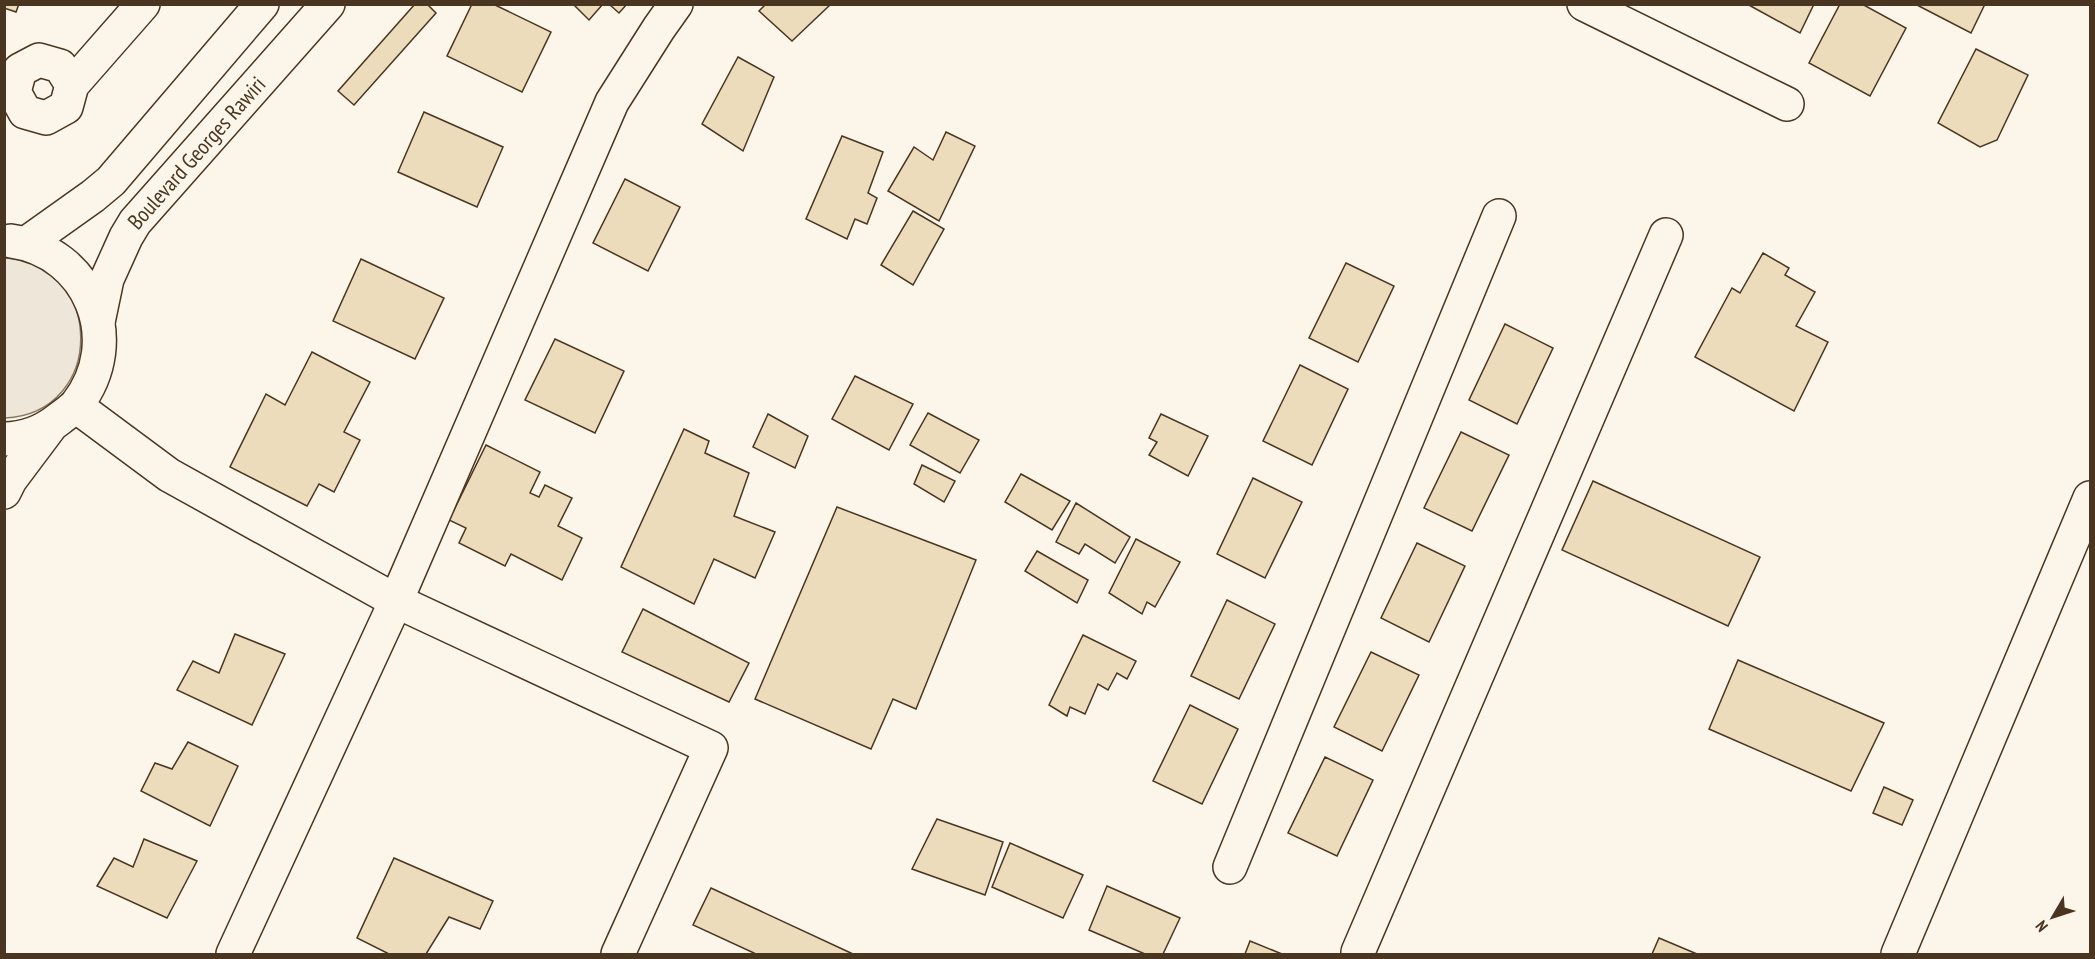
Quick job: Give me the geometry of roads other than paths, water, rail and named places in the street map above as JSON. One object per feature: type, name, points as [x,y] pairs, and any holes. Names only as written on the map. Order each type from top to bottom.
[{"type":"street","points":[[72,85],[60,66],[39,60],[12,66],[14,92],[25,112],[46,118],[66,107],[72,85],[143,4]]},
{"type":"street","points":[[16,242],[93,196],[111,181],[262,4]]},
{"type":"street","name":"Boulevard Georges Rawiri","points":[[98,322],[107,279],[135,222],[328,4]]},
{"type":"street","points":[[233,954],[396,601],[612,102],[676,4]]},
{"type":"street","points":[[1584,4],[1787,104]]},
{"type":"street","points":[[1230,867],[1499,216]]},
{"type":"street","points":[[1358,952],[1666,235]]},
{"type":"street","points":[[4,492],[10,480],[48,428],[76,406],[92,380],[99,352],[98,322],[90,296],[74,273],[52,255],[16,242]]},
{"type":"street","points":[[76,406],[169,475],[396,601],[711,748],[618,954]]},
{"type":"street","points":[[4,439],[16,439],[48,428]]},
{"type":"street","points":[[1898,954],[2091,498]]}]
